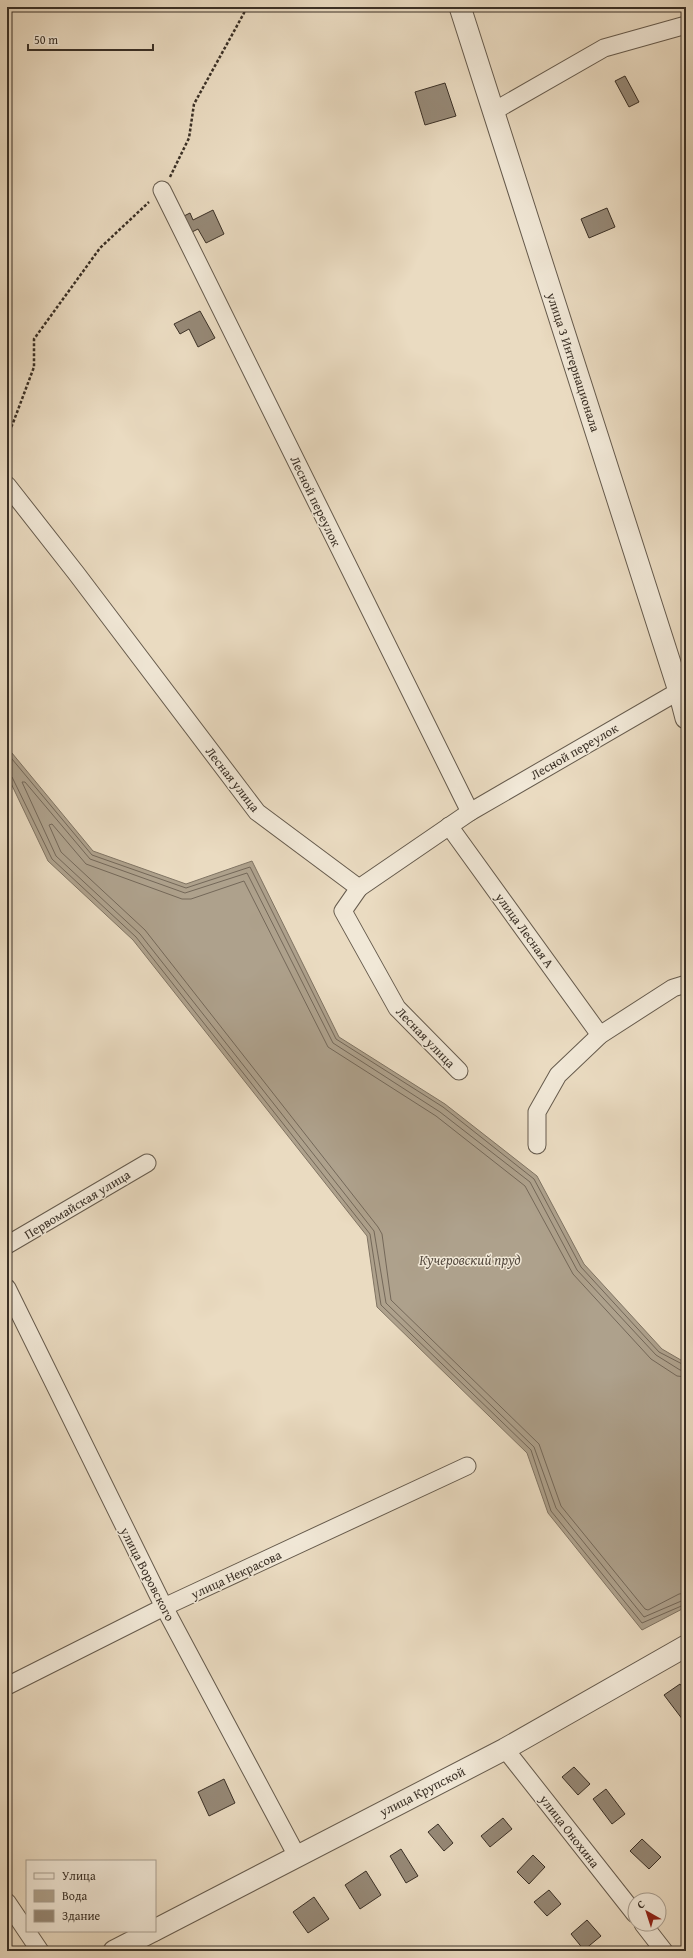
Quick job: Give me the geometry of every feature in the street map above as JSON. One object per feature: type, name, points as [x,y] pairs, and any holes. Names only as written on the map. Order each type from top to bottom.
[{"type":"street","name":"улица 3 Интернационала","points":[[460,7],[679,691],[686,718]]},
{"type":"street","points":[[494,111],[604,48],[684,31]]},
{"type":"street","name":"Лесной переулок","points":[[162,190],[470,812]]},
{"type":"street","name":"Лесная улица","points":[[7,485],[76,573],[257,812],[359,888],[343,911],[397,1008],[459,1071]]},
{"type":"street","name":"Лесной переулок","points":[[359,888],[470,812],[679,691]]},
{"type":"street","name":"улица Лесная А","points":[[449,826],[600,1035]]},
{"type":"street","points":[[537,1145],[537,1112],[558,1075],[600,1035],[673,988],[686,984]]},
{"type":"street","name":"Первомайская улица","points":[[7,1245],[146,1163]]},
{"type":"street","name":"улица Воровского","points":[[7,1288],[164,1607],[297,1856]]},
{"type":"street","name":"улица Некрасова","points":[[7,1686],[164,1607],[467,1466]]},
{"type":"street","name":"улица Крупской","points":[[156,1929],[505,1748],[686,1646]]},
{"type":"street","name":"улица Онохина","points":[[505,1748],[627,1904]]},
{"type":"street","points":[[7,1902],[26,1930]]},
{"type":"street","points":[[27,1932],[40,1951]]},
{"type":"street","name":"улица Крупской","points":[[114,1951],[150,1932]]},
{"type":"street","points":[[649,1932],[664,1951]]},
{"type":"path","points":[[7,436],[34,367],[34,339],[100,248],[162,190],[176,167],[189,138],[194,104],[244,13],[245,7]]},
{"type":"water","name":"Кучеровский пруд","points":[[7,747],[93,851],[186,884],[252,861],[339,1037],[445,1104],[537,1176],[584,1264],[662,1349],[686,1363],[686,1607],[642,1630],[548,1513],[527,1453],[377,1307],[367,1236],[133,940],[48,861],[7,775]]},
{"type":"building","points":[[625,76],[639,102],[629,107],[615,81]]},
{"type":"building","points":[[445,83],[456,116],[425,125],[415,92]]},
{"type":"building","points":[[607,208],[615,227],[589,238],[581,219]]},
{"type":"building","points":[[213,210],[224,234],[206,243],[198,229],[188,234],[180,218],[190,213],[193,220]]},
{"type":"building","points":[[200,311],[215,338],[198,347],[189,329],[180,334],[174,324]]},
{"type":"building","points":[[680,1684],[686,1692],[686,1724],[664,1695]]},
{"type":"building","points":[[574,1767],[590,1784],[578,1795],[562,1777]]},
{"type":"building","points":[[224,1779],[235,1803],[209,1816],[198,1792]]},
{"type":"building","points":[[606,1789],[625,1814],[612,1824],[593,1799]]},
{"type":"building","points":[[503,1818],[512,1829],[490,1847],[481,1836]]},
{"type":"building","points":[[438,1824],[453,1843],[444,1851],[428,1832]]},
{"type":"building","points":[[642,1839],[661,1857],[649,1869],[630,1851]]},
{"type":"building","points":[[401,1849],[418,1876],[406,1883],[390,1856]]},
{"type":"building","points":[[533,1855],[545,1867],[529,1884],[517,1872]]},
{"type":"building","points":[[366,1871],[381,1895],[360,1909],[345,1885]]},
{"type":"building","points":[[549,1890],[561,1904],[547,1916],[534,1902]]},
{"type":"building","points":[[314,1897],[329,1919],[308,1933],[293,1912]]},
{"type":"building","points":[[587,1920],[601,1936],[584,1950],[571,1934]]}]
